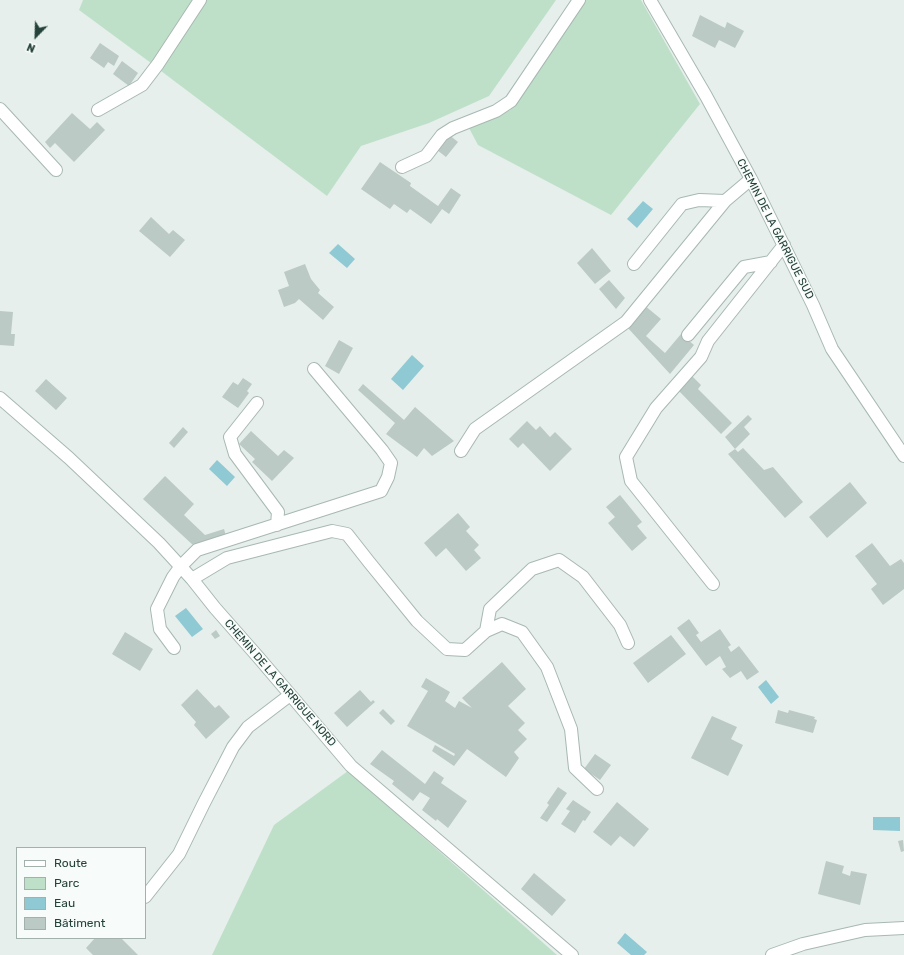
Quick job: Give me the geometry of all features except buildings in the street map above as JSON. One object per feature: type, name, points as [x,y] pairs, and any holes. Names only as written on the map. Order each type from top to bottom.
[{"type":"street","points":[[98,110],[142,85],[158,64],[200,0]]},
{"type":"street","points":[[402,167],[426,156],[442,135],[453,128],[496,111],[511,101],[579,0]]},
{"type":"street","name":"CHEMIN DE LA GARRIGUE SUD","points":[[650,0],[706,96],[751,179],[784,245],[832,348],[904,456]]},
{"type":"street","points":[[0,109],[56,170]]},
{"type":"street","points":[[461,451],[475,429],[626,322],[725,200],[751,179]]},
{"type":"street","points":[[634,264],[682,204],[700,200],[725,200]]},
{"type":"street","points":[[713,584],[631,481],[626,458],[656,408],[701,357],[708,341],[784,245]]},
{"type":"street","points":[[688,335],[744,268],[771,262]]},
{"type":"street","points":[[174,648],[160,629],[157,609],[173,577],[181,566],[197,550],[381,491],[388,478],[391,463],[382,450],[314,369]]},
{"type":"street","name":"CHEMIN DE LA GARRIGUE NORD","points":[[0,398],[69,458],[159,543],[181,566],[215,608],[351,766],[572,955]]},
{"type":"street","points":[[257,404],[230,438],[235,454],[278,512],[276,525]]},
{"type":"street","points":[[192,579],[227,558],[332,531],[347,534],[417,621],[447,649],[465,650],[486,631],[502,624],[522,632],[547,667],[571,728],[575,768],[597,789]]},
{"type":"street","points":[[486,631],[490,609],[532,568],[559,560],[583,577],[620,624],[628,644]]},
{"type":"street","points":[[146,896],[179,854],[233,747],[248,727],[290,695]]},
{"type":"street","points":[[772,955],[803,944],[865,930],[904,928]]},
{"type":"green space","points":[[83,0],[192,0],[151,63],[79,10]]},
{"type":"green space","points":[[207,0],[556,0],[489,96],[429,123],[361,146],[327,196],[161,71]]},
{"type":"green space","points":[[585,0],[641,0],[700,104],[611,215],[478,145],[469,128],[510,110]]},
{"type":"green space","points":[[348,771],[557,955],[212,955],[274,825]]},
{"type":"water","points":[[643,201],[653,209],[637,228],[627,219]]},
{"type":"water","points":[[338,244],[355,259],[347,268],[329,253]]},
{"type":"water","points":[[412,355],[424,366],[403,390],[391,379]]},
{"type":"water","points":[[217,460],[235,477],[227,486],[209,469]]},
{"type":"water","points":[[186,608],[203,629],[192,637],[175,616]]},
{"type":"water","points":[[766,680],[779,697],[771,704],[758,687]]},
{"type":"water","points":[[873,817],[900,817],[900,831],[873,830]]},
{"type":"water","points":[[625,933],[647,952],[644,955],[631,955],[617,943]]}]
